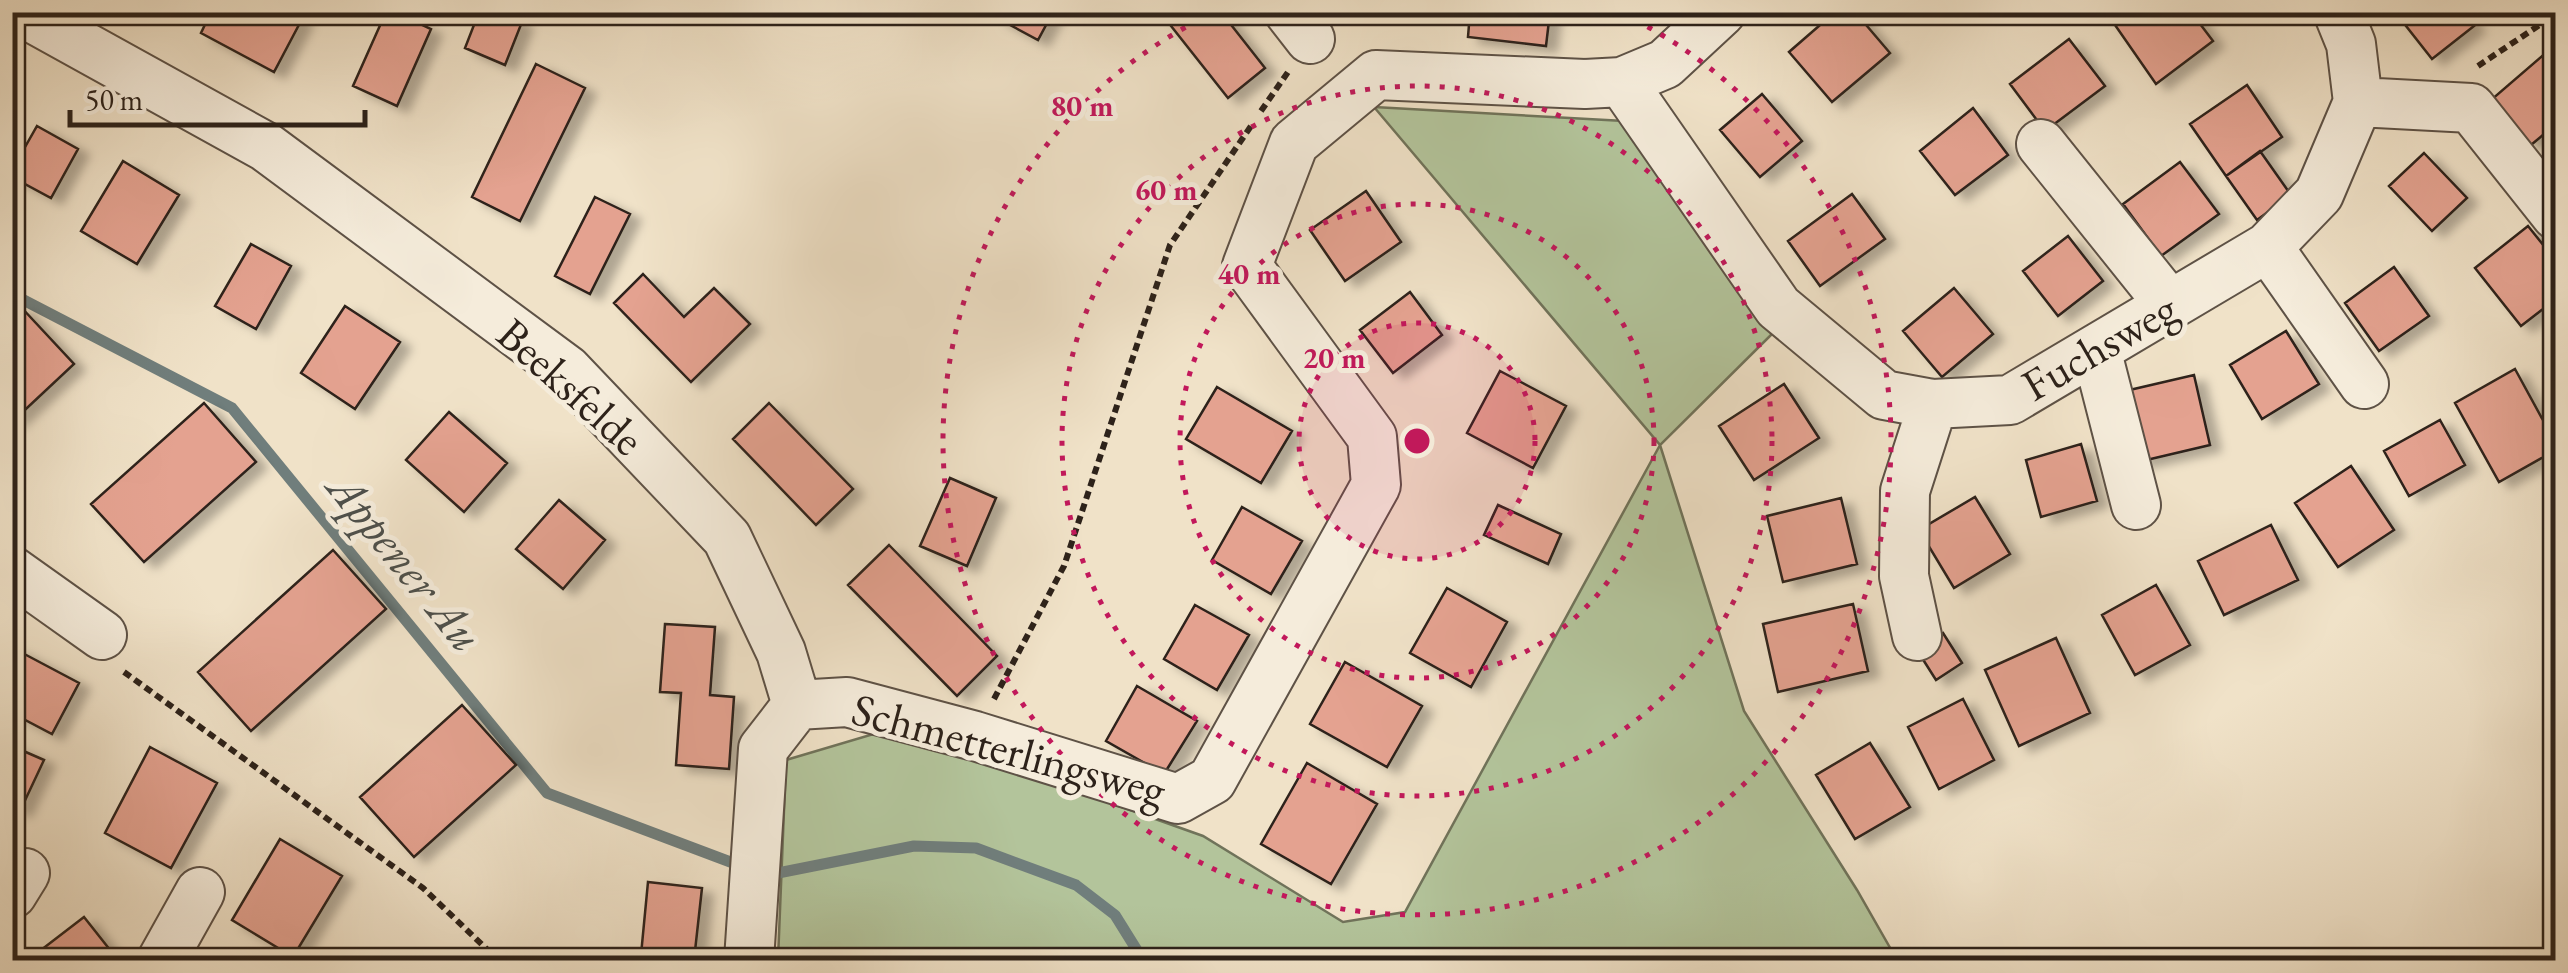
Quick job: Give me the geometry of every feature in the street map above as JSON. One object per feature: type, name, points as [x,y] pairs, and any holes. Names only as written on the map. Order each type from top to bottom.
[{"type":"street","name":"Beeksfelde","points":[[22,12],[266,146],[567,370],[727,538],[781,652],[797,706]]},
{"type":"street","name":"Schmetterlingsweg","points":[[797,706],[848,702],[975,736],[1178,799],[1212,780],[1376,484],[1372,438],[1247,266],[1294,143],[1376,75],[1586,84],[1622,82],[1665,64],[1721,12]]},
{"type":"street","name":"Fuchsweg","points":[[1622,82],[1778,307],[1884,395],[1934,404],[2010,400],[2268,248],[2319,194],[2358,102],[2351,44],[2338,12]]},
{"type":"street","points":[[2358,102],[2471,108],[2556,215]]},
{"type":"street","points":[[2041,144],[2170,305]]},
{"type":"street","points":[[2268,248],[2364,384]]},
{"type":"street","points":[[2096,349],[2136,504]]},
{"type":"street","points":[[1917,636],[1904,576],[1905,491],[1934,404]]},
{"type":"street","points":[[12,571],[102,635]]},
{"type":"street","points":[[749,960],[763,749],[797,706]]},
{"type":"street","points":[[162,960],[200,892]]},
{"type":"path","points":[[2416,108],[2556,14]]},
{"type":"path","points":[[975,736],[1064,566],[1170,245],[1300,26]]},
{"type":"path","points":[[102,635],[127,676],[423,888],[498,960]]},
{"type":"green space","points":[[1374,107],[1624,121],[1777,329],[1660,445]]},
{"type":"green space","points":[[1660,445],[1744,711],[1897,960],[778,960],[786,760],[897,727],[1203,836],[1343,922],[1405,912]]},
{"type":"building","points":[[211,12],[290,12],[302,19],[274,72],[201,33]]},
{"type":"building","points":[[386,12],[395,12],[431,29],[397,106],[353,86]]},
{"type":"building","points":[[479,12],[500,12],[522,22],[505,65],[465,48]]},
{"type":"building","points":[[1000,12],[1053,12],[1038,40],[997,18]]},
{"type":"building","points":[[1160,12],[1221,12],[1265,68],[1228,98]]},
{"type":"building","points":[[1470,12],[1550,12],[1546,46],[1468,37]]},
{"type":"building","points":[[1835,12],[1855,12],[1890,53],[1832,102],[1789,52]]},
{"type":"building","points":[[2106,12],[2191,12],[2213,41],[2156,84]]},
{"type":"building","points":[[2404,12],[2464,12],[2474,26],[2432,59],[2399,17]]},
{"type":"building","points":[[2069,39],[2105,86],[2045,131],[2010,84]]},
{"type":"building","points":[[2548,51],[2556,60],[2556,124],[2531,145],[2491,100]]},
{"type":"building","points":[[536,64],[585,88],[520,221],[472,197]]},
{"type":"building","points":[[2247,85],[2282,137],[2226,176],[2190,124]]},
{"type":"building","points":[[1762,94],[1802,141],[1760,177],[1720,130]]},
{"type":"building","points":[[1973,108],[2008,155],[1955,195],[1920,151]]},
{"type":"building","points":[[37,126],[78,149],[51,198],[12,177],[12,170]]},
{"type":"building","points":[[2260,151],[2291,195],[2257,220],[2226,176]]},
{"type":"building","points":[[2424,153],[2467,198],[2432,231],[2389,186]]},
{"type":"building","points":[[123,161],[179,195],[137,264],[81,231]]},
{"type":"building","points":[[2180,162],[2219,214],[2161,256],[2123,204]]},
{"type":"building","points":[[1366,191],[1401,242],[1345,281],[1310,230]]},
{"type":"building","points":[[1852,194],[1885,239],[1820,286],[1788,241]]},
{"type":"building","points":[[595,197],[630,214],[590,294],[555,276]]},
{"type":"building","points":[[2528,226],[2556,261],[2556,299],[2521,326],[2475,268]]},
{"type":"building","points":[[2068,236],[2103,281],[2058,316],[2023,271]]},
{"type":"building","points":[[251,244],[291,266],[256,329],[215,306]]},
{"type":"building","points":[[2394,267],[2429,316],[2379,351],[2345,303]]},
{"type":"building","points":[[643,274],[684,317],[714,288],[750,324],[691,382],[614,303]]},
{"type":"building","points":[[1954,288],[1993,334],[1942,377],[1903,331]]},
{"type":"building","points":[[1410,292],[1442,335],[1393,373],[1360,330]]},
{"type":"building","points":[[20,306],[74,364],[12,422],[12,313]]},
{"type":"building","points":[[345,306],[400,342],[355,409],[301,373]]},
{"type":"building","points":[[2286,331],[2319,384],[2262,419],[2230,365]]},
{"type":"building","points":[[2515,369],[2556,450],[2499,482],[2455,403]]},
{"type":"building","points":[[1500,371],[1566,406],[1533,468],[1467,433]]},
{"type":"building","points":[[2194,375],[2210,445],[2138,462],[2121,392]]},
{"type":"building","points":[[1784,384],[1819,438],[1754,480],[1719,426]]},
{"type":"building","points":[[1217,387],[1292,431],[1261,483],[1186,439]]},
{"type":"building","points":[[204,403],[256,462],[144,562],[91,504]]},
{"type":"building","points":[[769,403],[853,489],[816,525],[733,439]]},
{"type":"building","points":[[449,412],[507,463],[464,512],[406,460]]},
{"type":"building","points":[[2440,420],[2465,465],[2409,496],[2384,451]]},
{"type":"building","points":[[2081,444],[2097,501],[2041,517],[2026,460]]},
{"type":"building","points":[[2351,466],[2394,530],[2338,567],[2295,503]]},
{"type":"building","points":[[950,478],[996,498],[967,566],[920,546]]},
{"type":"building","points":[[1975,497],[2010,554],[1954,588],[1919,530]]},
{"type":"building","points":[[1841,498],[1857,564],[1783,582],[1767,516]]},
{"type":"building","points":[[559,500],[605,540],[563,589],[516,549]]},
{"type":"building","points":[[1498,505],[1561,534],[1548,564],[1484,535]]},
{"type":"building","points":[[1242,507],[1302,541],[1271,594],[1212,560]]},
{"type":"building","points":[[2271,525],[2298,580],[2224,615],[2198,561]]},
{"type":"building","points":[[889,545],[997,656],[957,696],[848,585]]},
{"type":"building","points":[[333,550],[386,609],[251,731],[198,672]]},
{"type":"building","points":[[2156,585],[2190,645],[2135,675],[2102,615]]},
{"type":"building","points":[[1447,588],[1507,622],[1471,687],[1410,653]]},
{"type":"building","points":[[1853,604],[1868,671],[1778,692],[1763,624]]},
{"type":"building","points":[[1195,605],[1249,635],[1217,690],[1164,659]]},
{"type":"building","points":[[665,624],[715,627],[710,695],[734,697],[729,769],[676,765],[681,693],[660,692]]},
{"type":"building","points":[[1943,633],[1962,663],[1936,680],[1917,650]]},
{"type":"building","points":[[2056,638],[2090,713],[2019,746],[1985,670]]},
{"type":"building","points":[[13,648],[79,683],[52,734],[12,713]]},
{"type":"building","points":[[1345,662],[1422,706],[1387,767],[1310,724]]},
{"type":"building","points":[[1137,686],[1197,721],[1164,774],[1106,741]]},
{"type":"building","points":[[1963,699],[1994,760],[1939,789],[1908,727]]},
{"type":"building","points":[[462,705],[516,765],[414,857],[360,797]]},
{"type":"building","points":[[1870,743],[1910,807],[1855,839],[1816,775]]},
{"type":"building","points":[[12,746],[44,760],[20,811],[12,807]]},
{"type":"building","points":[[150,747],[217,783],[171,868],[105,833]]},
{"type":"building","points":[[1307,763],[1377,804],[1331,884],[1261,844]]},
{"type":"building","points":[[280,839],[342,876],[293,957],[232,920]]},
{"type":"building","points":[[648,882],[702,888],[694,960],[660,960],[641,955]]},
{"type":"building","points":[[84,917],[118,960],[28,960]]},
{"type":"waterway","name":"Appener Au","points":[[12,294],[232,408],[547,793],[741,866]]},
{"type":"waterway","name":"Appener Au","points":[[773,874],[914,846],[976,848],[1076,885],[1115,915],[1143,960]]}]
